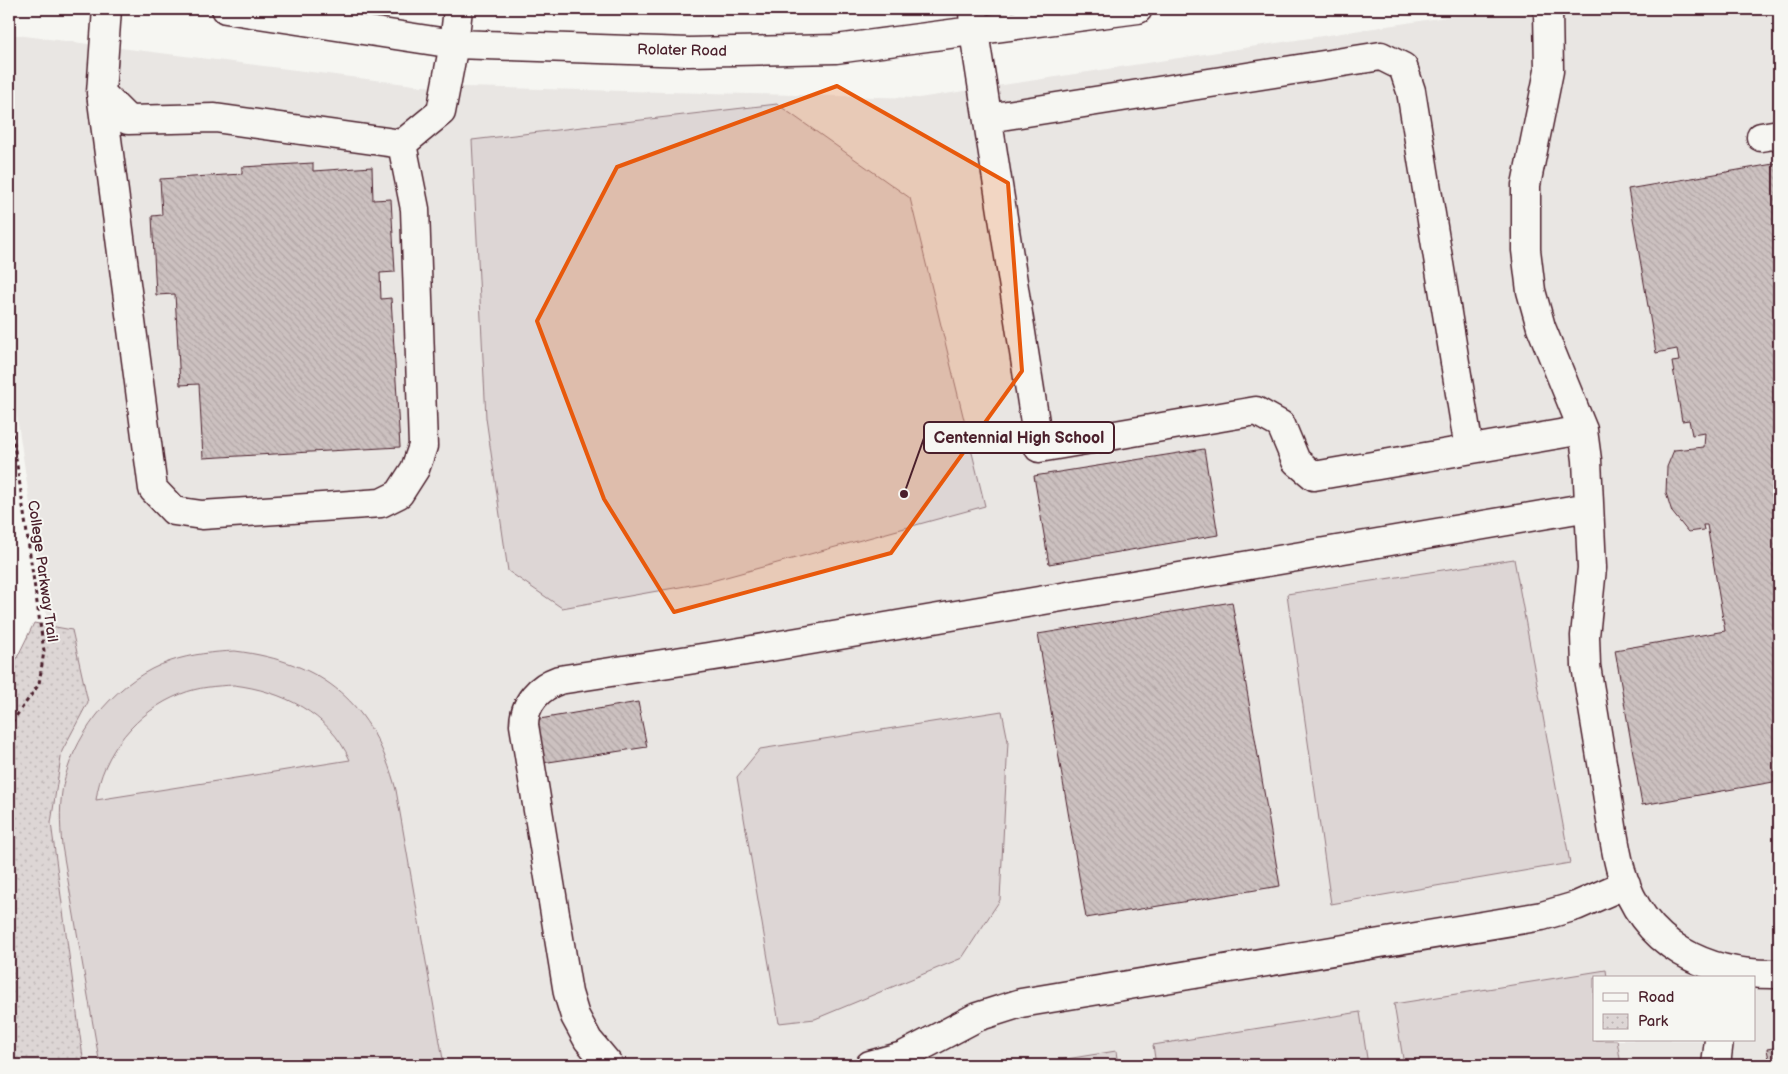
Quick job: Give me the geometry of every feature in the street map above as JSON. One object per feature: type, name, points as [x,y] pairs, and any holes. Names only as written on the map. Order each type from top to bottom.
[{"type":"main road","points":[[107,9],[101,93],[153,489],[174,511],[202,515],[380,503],[399,494],[415,469],[422,446],[415,209],[402,144]]},
{"type":"main road","name":"Rolater Road","points":[[226,9],[454,44],[689,52],[826,49],[973,20],[1138,9]]},
{"type":"main road","points":[[101,93],[128,120],[215,118],[402,144],[441,112],[454,44],[458,9]]},
{"type":"main road","points":[[1548,9],[1549,71],[1526,185],[1526,250],[1531,292],[1541,327],[1583,430],[1592,568],[1586,636],[1586,666],[1616,852],[1626,884],[1637,906],[1658,934],[1691,957],[1728,974],[1779,974]]},
{"type":"main road","points":[[973,20],[1039,448],[1256,410],[1281,425],[1296,461],[1314,476],[1583,430]]},
{"type":"main road","points":[[988,118],[1381,56],[1403,67],[1411,91],[1469,450]]},
{"type":"main road","points":[[609,1065],[591,1045],[575,1016],[563,969],[524,725],[528,706],[536,693],[545,686],[559,680],[753,649],[1589,507]]},
{"type":"main road","points":[[870,1065],[903,1056],[972,1020],[1021,1003],[1542,916],[1576,906],[1626,884]]},
{"type":"main road","points":[[1716,1065],[1720,1042]]},
{"type":"path","name":"College Parkway Trail","points":[[9,410],[44,651],[39,684],[9,726]]},
{"type":"highlighted area","points":[[837,86],[1008,183],[1022,371],[891,553],[674,612],[604,499],[537,321],[617,167]]},
{"type":"shaded area","points":[[1497,9],[1779,9],[1779,1065],[84,1065],[51,823],[61,751],[88,702],[72,630],[48,626],[9,362],[9,34],[422,86],[919,98]]},
{"type":"green space","points":[[777,104],[910,198],[985,506],[708,582],[562,608],[508,571],[486,418],[472,140]]},
{"type":"green space","points":[[1514,559],[1570,863],[1331,904],[1287,594]]},
{"type":"green space","points":[[34,623],[72,630],[88,702],[62,751],[51,823],[84,1065],[9,1065],[9,674]]},
{"type":"green space","points":[[235,651],[267,657],[294,665],[319,677],[340,692],[358,711],[374,733],[396,790],[444,1065],[100,1065],[62,846],[61,797],[70,762],[90,725],[103,708],[134,680],[152,669],[171,661],[203,654]],"holes":[[[234,685],[252,688],[286,699],[317,717],[330,729],[350,760],[96,800],[106,766],[114,750],[124,736],[150,711],[181,694],[194,690]]]},
{"type":"green space","points":[[1002,711],[1008,741],[1000,900],[962,958],[815,1019],[779,1023],[737,777],[760,749]]},
{"type":"green space","points":[[1606,970],[1607,976],[1593,976],[1593,1042],[1617,1042],[1621,1065],[1404,1065],[1394,1004]]},
{"type":"green space","points":[[1360,1012],[1368,1065],[1156,1065],[1153,1045]]},
{"type":"green space","points":[[1116,1051],[1118,1065],[1029,1065]]},
{"type":"building","points":[[313,163],[313,171],[372,167],[373,200],[391,199],[395,272],[380,273],[381,299],[391,298],[400,447],[203,458],[199,384],[180,385],[175,294],[156,295],[152,216],[162,215],[160,179],[242,174],[242,167]]},
{"type":"building","points":[[1779,163],[1779,781],[1642,805],[1615,650],[1725,631],[1707,525],[1703,525],[1704,530],[1688,532],[1672,512],[1666,493],[1667,467],[1674,450],[1704,447],[1705,433],[1692,435],[1689,420],[1682,421],[1672,362],[1679,361],[1677,349],[1656,353],[1628,189]]},
{"type":"building","points":[[1204,449],[1218,535],[1049,564],[1034,476]]},
{"type":"building","points":[[1232,602],[1280,886],[1086,918],[1038,634]]},
{"type":"building","points":[[638,702],[647,747],[542,763],[534,720]]},
{"type":"building","points":[[1779,1047],[1779,1065],[1770,1065],[1767,1049]]},
{"type":"place","name":"Centennial High School","points":[[904,494]]}]
